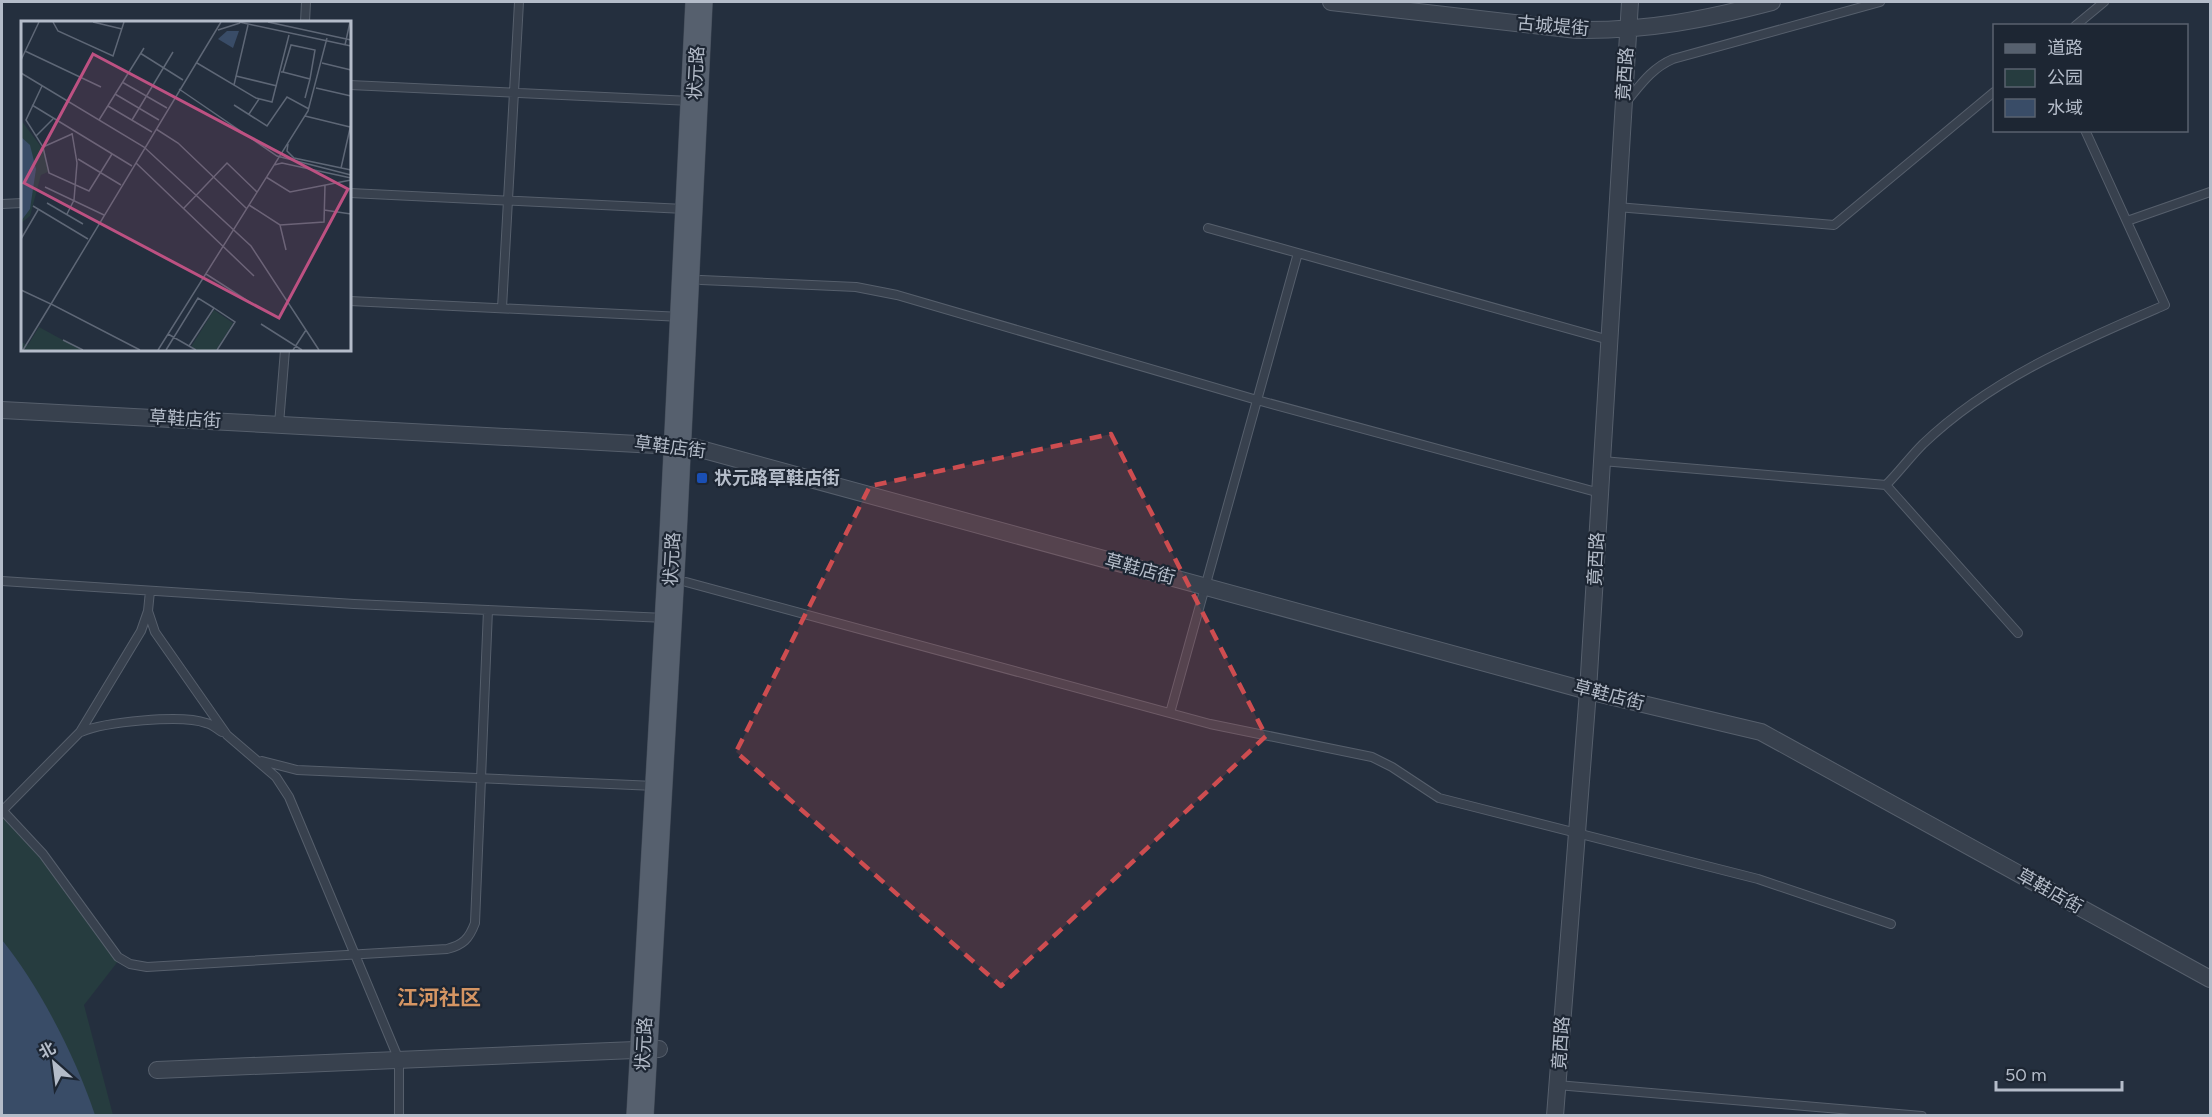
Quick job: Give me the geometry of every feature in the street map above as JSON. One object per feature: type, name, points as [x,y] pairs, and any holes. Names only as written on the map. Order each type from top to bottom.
[{"type":"main road","name":"状元路","points":[[640,1116],[652,1049],[686,582],[684,317],[699,2]]},
{"type":"main road","name":"状元路","points":[[656,1116],[652,1049],[659,786],[669,618],[700,280],[714,2]]},
{"type":"street","name":"古城堤街","points":[[1331,2],[1577,30],[1628,30],[1714,17],[1772,2]]},
{"type":"street","name":"竟西路","points":[[1555,1116],[1588,691],[1630,2]]},
{"type":"street","name":"草鞋店街","points":[[2,410],[685,446],[1588,691],[1761,732],[2211,979]]},
{"type":"street","points":[[157,1070],[652,1049]]},
{"type":"lane","points":[[305,21],[306,2]]},
{"type":"lane","points":[[502,308],[519,2]]},
{"type":"lane","points":[[1623,106],[1648,76],[1660,65],[1673,59],[1880,2]]},
{"type":"lane","points":[[2076,24],[2104,2]]},
{"type":"lane","points":[[351,85],[694,102]]},
{"type":"lane","points":[[1617,207],[1834,225],[1993,94]]},
{"type":"lane","points":[[1886,486],[1923,444],[1970,406],[2026,369],[2063,350],[2166,305],[2086,132]]},
{"type":"lane","points":[[2127,220],[2211,192]]},
{"type":"lane","points":[[351,193],[689,209]]},
{"type":"lane","points":[[2,204],[21,203]]},
{"type":"lane","points":[[1208,228],[1609,340]]},
{"type":"lane","points":[[1170,713],[1298,253]]},
{"type":"lane","points":[[700,280],[856,287],[897,295],[1257,400],[1600,492]]},
{"type":"lane","points":[[351,301],[684,317]]},
{"type":"lane","points":[[279,424],[285,351]]},
{"type":"lane","points":[[1602,461],[1886,486],[2018,633]]},
{"type":"lane","points":[[2,581],[488,610],[669,618]]},
{"type":"lane","points":[[686,582],[1210,724],[1372,757],[1392,767],[1439,798],[1577,835],[1758,879],[1891,924]]},
{"type":"lane","points":[[150,591],[148,611],[141,631],[80,732],[2,811],[43,854],[118,957],[130,964],[147,967],[447,949],[459,946],[469,938],[475,923],[488,610]]},
{"type":"lane","points":[[148,611],[155,632],[227,735]]},
{"type":"lane","points":[[80,732],[96,725],[118,723],[192,720],[207,723],[227,735],[276,777],[289,797],[399,1060],[399,1116]]},
{"type":"lane","points":[[250,756],[270,765],[297,770],[659,786]]},
{"type":"lane","points":[[1557,1085],[1922,1116]]},
{"type":"highlighted area","points":[[1111,434],[1266,736],[1001,986],[736,752],[870,486]]},
{"type":"green space","points":[[2,818],[29,836],[119,960],[84,1005],[113,1115],[2,1115]]},
{"type":"water","points":[[2,940],[30,979],[56,1024],[78,1070],[95,1115],[2,1115]]},
{"type":"place","name":"状元路草鞋店街","points":[[702,478]]},
{"type":"district","name":"江河社区","points":[[439,998]]}]
